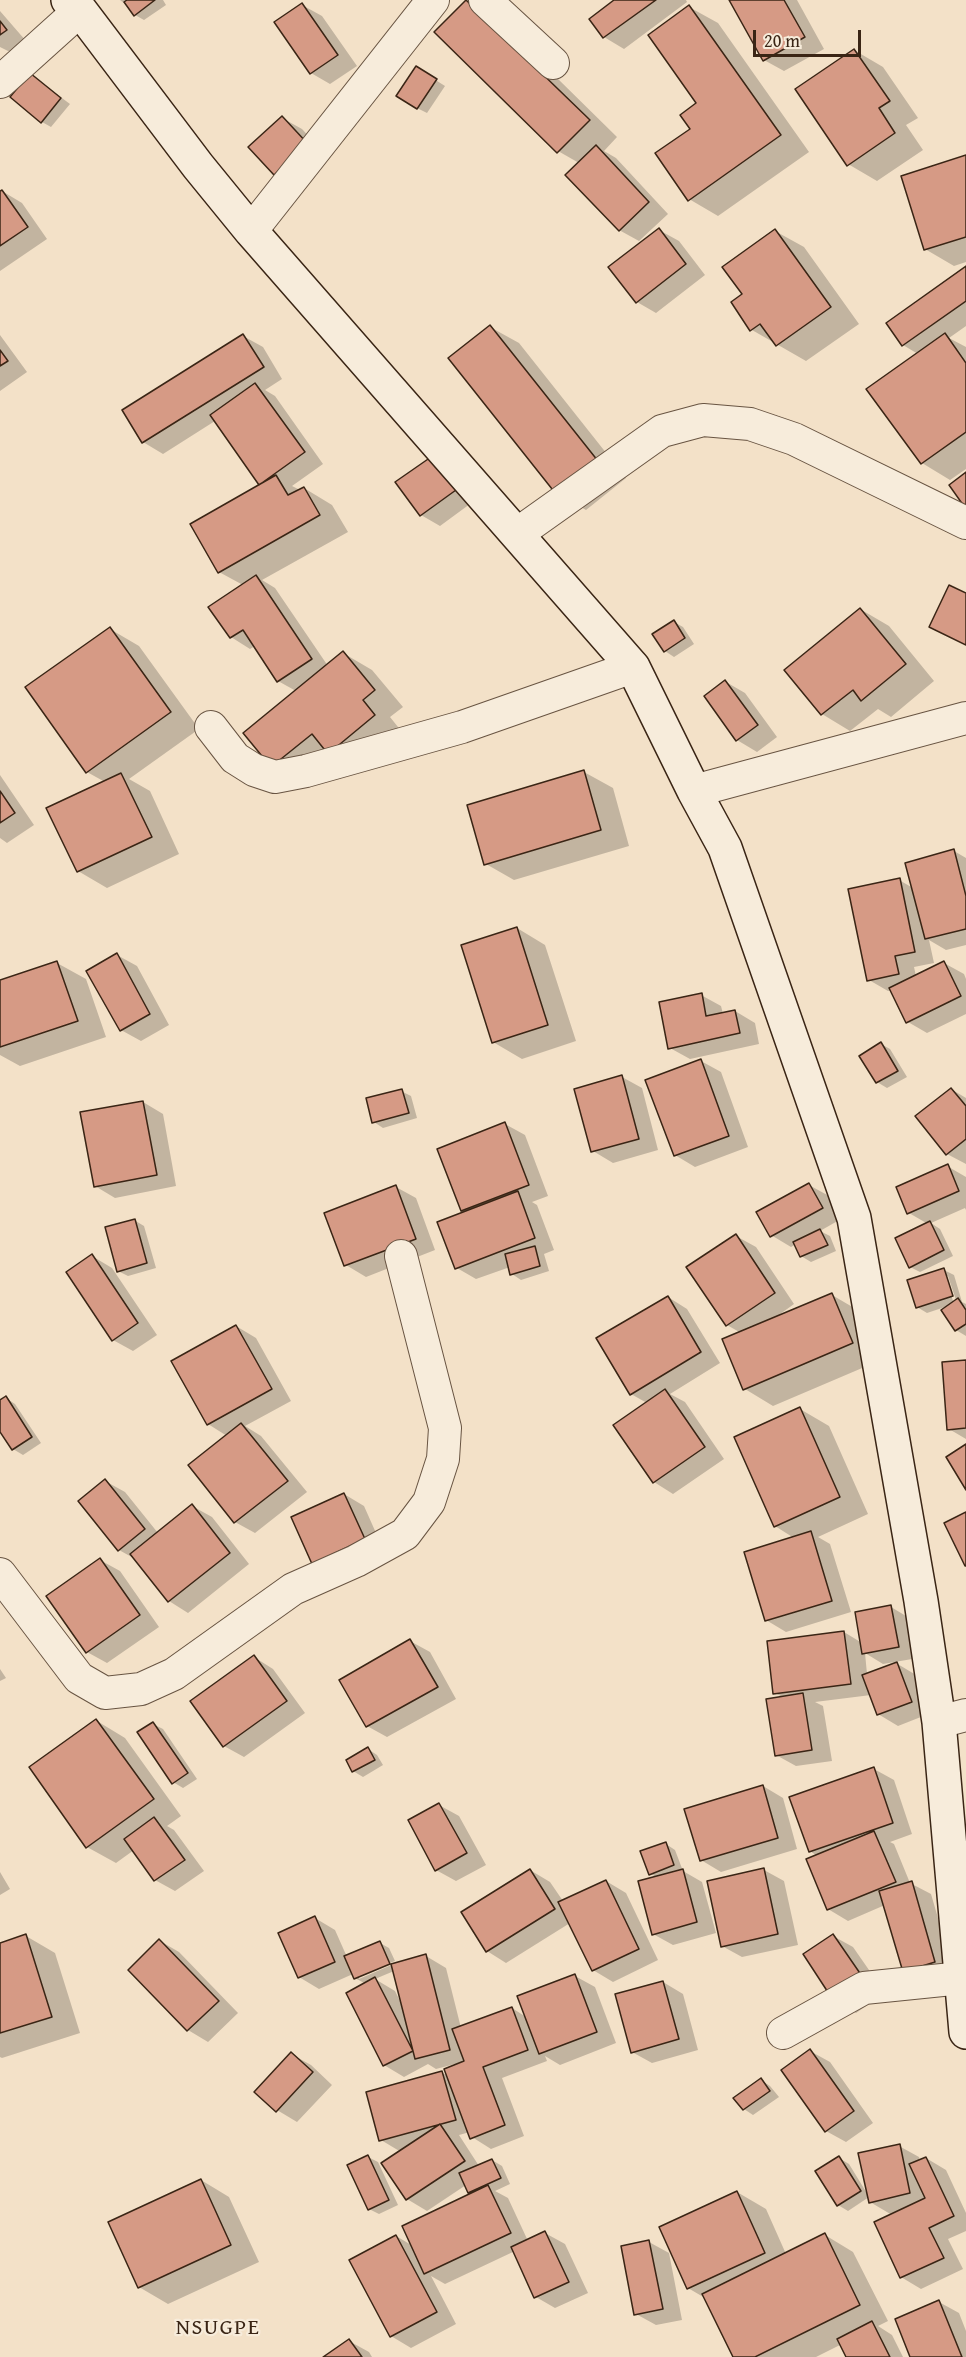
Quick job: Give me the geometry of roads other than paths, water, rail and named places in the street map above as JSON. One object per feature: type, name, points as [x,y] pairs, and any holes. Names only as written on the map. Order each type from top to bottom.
[{"type":"street","points":[[251,231],[433,0]]},
{"type":"street","points":[[485,0],[553,63]]},
{"type":"street","points":[[0,82],[74,5],[251,231],[633,667],[694,791],[725,848],[854,1218],[921,1601],[952,1719],[966,2032]]},
{"type":"street","points":[[517,534],[662,431],[704,420],[750,424],[794,439],[966,524]]},
{"type":"street","points":[[211,727],[235,758],[254,770],[275,777],[306,771],[462,727],[633,667]]},
{"type":"street","points":[[694,791],[966,718]]},
{"type":"street","points":[[0,1574],[78,1678],[105,1693],[141,1689],[174,1674],[293,1589],[356,1561],[405,1534],[429,1502],[443,1459],[445,1428],[401,1256]]},
{"type":"street","points":[[783,2033],[864,1988],[962,1978]]},
{"type":"district","name":"NSUGPE","points":[[218,2328]]}]
